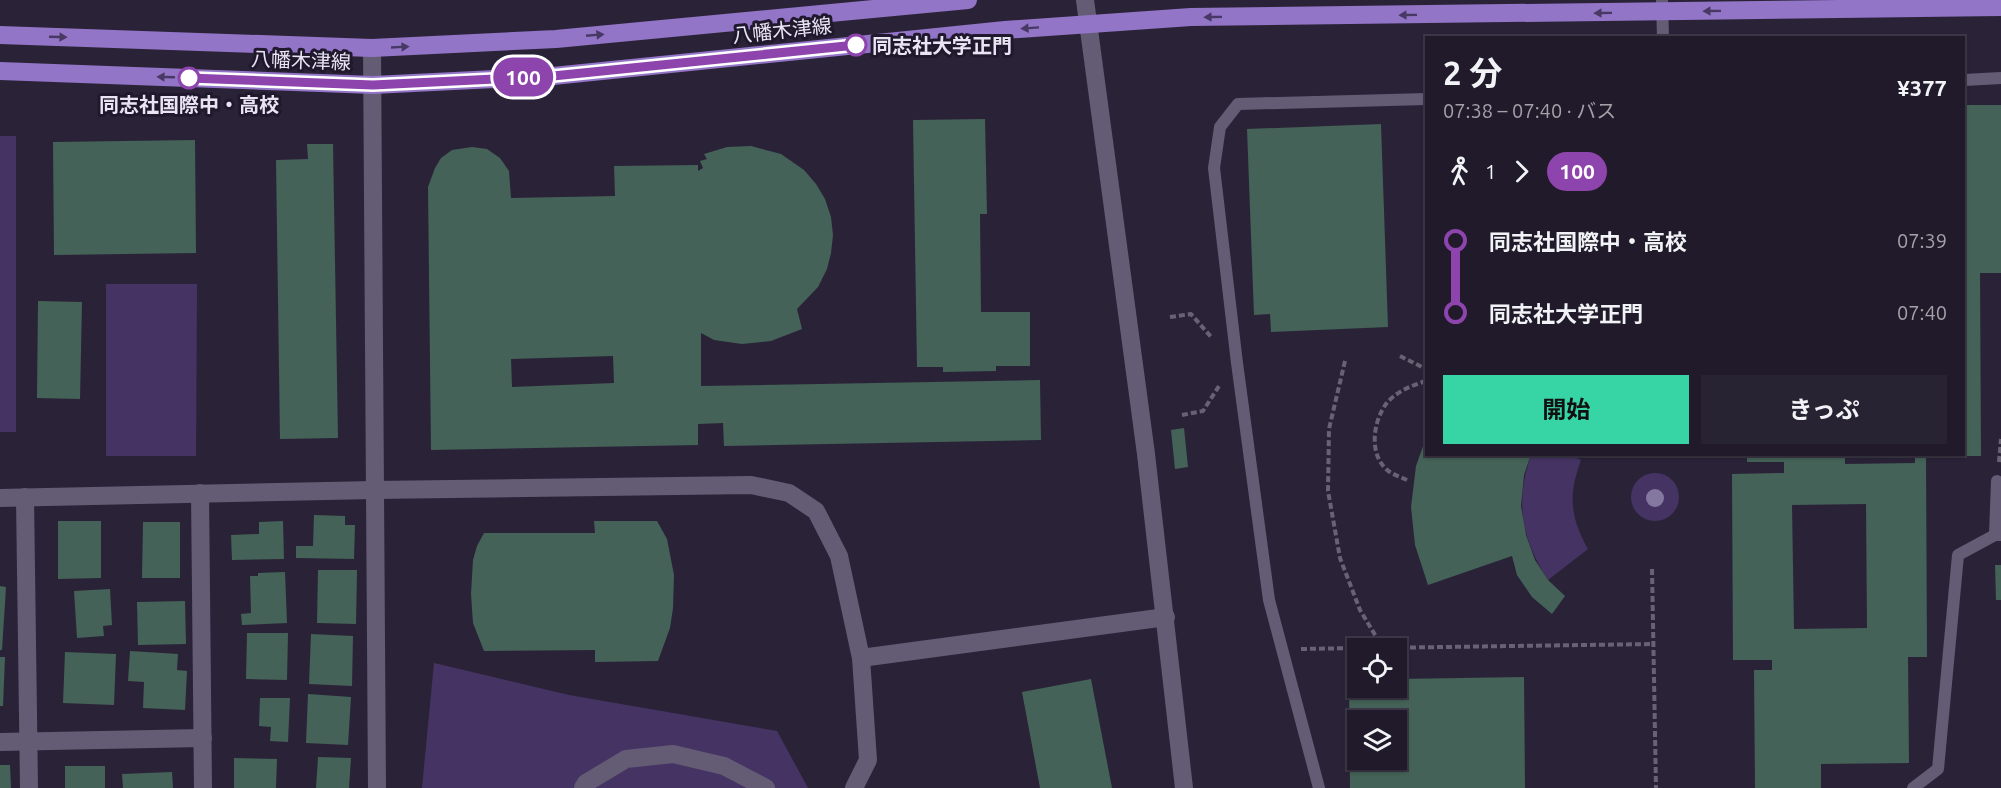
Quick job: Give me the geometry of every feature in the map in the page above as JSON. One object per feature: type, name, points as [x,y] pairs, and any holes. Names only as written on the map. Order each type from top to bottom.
[{"type":"main road","name":"八幡木津線","points":[[0,35],[372,48],[556,39],[968,0]]},
{"type":"main road","name":"八幡木津線","points":[[0,71],[373,85],[553,76],[1005,30],[1191,17],[1662,6],[2001,7]]},
{"type":"street","points":[[1085,0],[1146,454],[1184,788]]},
{"type":"street","points":[[372,48],[377,788]]},
{"type":"street","points":[[0,498],[751,485],[789,493],[816,511],[839,556],[861,658],[868,760],[854,788]]},
{"type":"street","points":[[200,494],[203,788]]},
{"type":"street","points":[[25,497],[29,788]]},
{"type":"street","points":[[861,658],[1166,617]]},
{"type":"street","points":[[0,742],[203,738]]},
{"type":"street","points":[[583,788],[586,783],[626,759],[673,754],[724,766],[766,788]]},
{"type":"lane","points":[[1662,6],[1663,36]]},
{"type":"lane","points":[[1965,80],[2001,78]]},
{"type":"lane","points":[[1319,788],[1269,600],[1237,363],[1214,168],[1220,127],[1239,104],[1425,99]]},
{"type":"lane","points":[[1913,788],[1938,769],[1958,555],[1998,535],[1997,481]]},
{"type":"path","points":[[1170,317],[1191,314],[1218,346]]},
{"type":"path","points":[[1400,356],[1425,368]]},
{"type":"path","points":[[1345,361],[1329,429],[1328,491],[1340,558],[1360,610],[1377,638]]},
{"type":"path","points":[[1407,480],[1386,470],[1375,451],[1375,428],[1386,403],[1408,387],[1425,381]]},
{"type":"path","points":[[1182,415],[1203,411],[1221,383]]},
{"type":"path","points":[[1652,569],[1656,788]]},
{"type":"path","points":[[1407,648],[1654,644]]},
{"type":"path","points":[[1283,650],[1347,648]]},
{"type":"shaded area","points":[[0,136],[16,136],[16,432],[0,432]]},
{"type":"shaded area","points":[[106,284],[197,284],[196,456],[106,456]]},
{"type":"shaded area","points":[[1531,456],[1572,456],[1581,460],[1574,484],[1573,506],[1577,527],[1588,549],[1548,580],[1532,549],[1523,519],[1523,488]]},
{"type":"shaded area","points":[[1650,473],[1660,473],[1675,483],[1679,497],[1678,506],[1669,517],[1660,521],[1650,521],[1635,511],[1631,502],[1631,492],[1641,477]]},
{"type":"shaded area","points":[[434,663],[569,695],[777,731],[808,788],[422,788]]},
{"type":"building","points":[[1965,105],[2001,105],[2001,273],[1980,273],[1981,456],[1965,456]]},
{"type":"building","points":[[985,119],[987,214],[980,214],[981,312],[1030,312],[1030,366],[996,366],[996,371],[943,372],[943,367],[917,367],[913,120]]},
{"type":"building","points":[[1381,124],[1388,327],[1271,332],[1270,314],[1254,315],[1247,129]]},
{"type":"building","points":[[195,140],[196,253],[54,255],[53,142]]},
{"type":"building","points":[[307,144],[333,144],[338,438],[280,439],[276,160],[308,159]]},
{"type":"building","points":[[751,146],[781,154],[804,170],[825,199],[831,217],[833,235],[827,269],[818,287],[797,309],[802,329],[771,341],[742,344],[714,340],[701,333],[701,386],[1040,380],[1041,440],[724,446],[723,423],[698,424],[698,445],[431,450],[428,187],[441,158],[452,150],[472,147],[487,149],[500,158],[509,171],[511,198],[615,196],[614,166],[698,165],[698,171],[703,168],[700,161],[707,159],[704,154],[727,147]],"holes":[[[613,356],[614,383],[512,387],[511,359]]]},
{"type":"building","points":[[38,301],[82,302],[80,399],[37,398]]},
{"type":"building","points":[[1184,428],[1188,467],[1175,469],[1171,430]]},
{"type":"building","points":[[1425,441],[1425,456],[1530,456],[1524,475],[1521,506],[1526,535],[1535,560],[1548,580],[1565,596],[1552,614],[1532,597],[1517,575],[1512,556],[1428,585],[1415,545],[1411,507],[1416,466]]},
{"type":"building","points":[[1747,456],[1845,456],[1845,464],[1915,463],[1915,456],[1957,456],[1926,457],[1927,657],[1908,657],[1909,763],[1821,764],[1821,788],[1755,788],[1754,670],[1772,670],[1772,660],[1733,660],[1732,474],[1784,473],[1784,462],[1747,462]],"holes":[[[1866,504],[1867,628],[1794,629],[1792,505]]]},
{"type":"building","points":[[314,515],[345,516],[345,525],[355,525],[354,559],[296,558],[296,546],[313,546]]},
{"type":"building","points":[[58,521],[101,521],[101,578],[58,579]]},
{"type":"building","points":[[283,521],[284,559],[232,560],[231,535],[259,534],[259,522]]},
{"type":"building","points":[[594,521],[657,521],[667,539],[674,575],[673,608],[670,628],[658,661],[595,662],[595,650],[484,651],[473,623],[471,594],[473,560],[484,533],[595,533]]},
{"type":"building","points":[[143,522],[180,522],[180,578],[142,578]]},
{"type":"building","points":[[1995,565],[2001,565],[2001,600],[1996,600]]},
{"type":"building","points":[[318,570],[357,570],[356,624],[317,623]]},
{"type":"building","points":[[285,572],[287,623],[242,625],[241,614],[251,613],[250,576],[258,576],[258,573]]},
{"type":"building","points":[[0,586],[6,587],[2,650],[0,650]]},
{"type":"building","points":[[110,589],[112,625],[103,626],[104,636],[77,638],[74,591]]},
{"type":"building","points":[[185,601],[186,644],[138,645],[137,602]]},
{"type":"building","points":[[247,633],[288,633],[287,680],[246,679]]},
{"type":"building","points":[[311,634],[353,636],[352,686],[309,684]]},
{"type":"building","points":[[130,651],[178,654],[177,670],[187,671],[185,710],[143,708],[144,682],[128,681]]},
{"type":"building","points":[[65,652],[116,654],[114,705],[63,703]]},
{"type":"building","points":[[0,657],[5,657],[3,706],[0,706]]},
{"type":"building","points":[[1524,677],[1525,788],[1350,788],[1350,770],[1407,770],[1407,710],[1349,710],[1349,698],[1407,698],[1407,679]]},
{"type":"building","points":[[1091,679],[1112,788],[1040,788],[1022,692]]},
{"type":"building","points":[[308,694],[351,697],[348,745],[306,743]]},
{"type":"building","points":[[260,698],[290,698],[288,742],[270,741],[271,727],[259,726]]},
{"type":"building","points":[[318,757],[351,758],[349,788],[316,788]]},
{"type":"building","points":[[234,758],[277,759],[276,788],[234,788]]},
{"type":"building","points":[[0,765],[10,765],[11,788],[0,788]]},
{"type":"building","points":[[65,766],[105,766],[105,788],[65,788]]},
{"type":"building","points":[[172,772],[173,788],[123,788],[122,774]]},
{"type":"bus line","name":"100","points":[[189,78],[373,85],[553,76],[856,45]]},
{"type":"place","name":"同志社大学正門","points":[[856,45]]},
{"type":"place","name":"同志社国際中・高校","points":[[189,78]]}]
